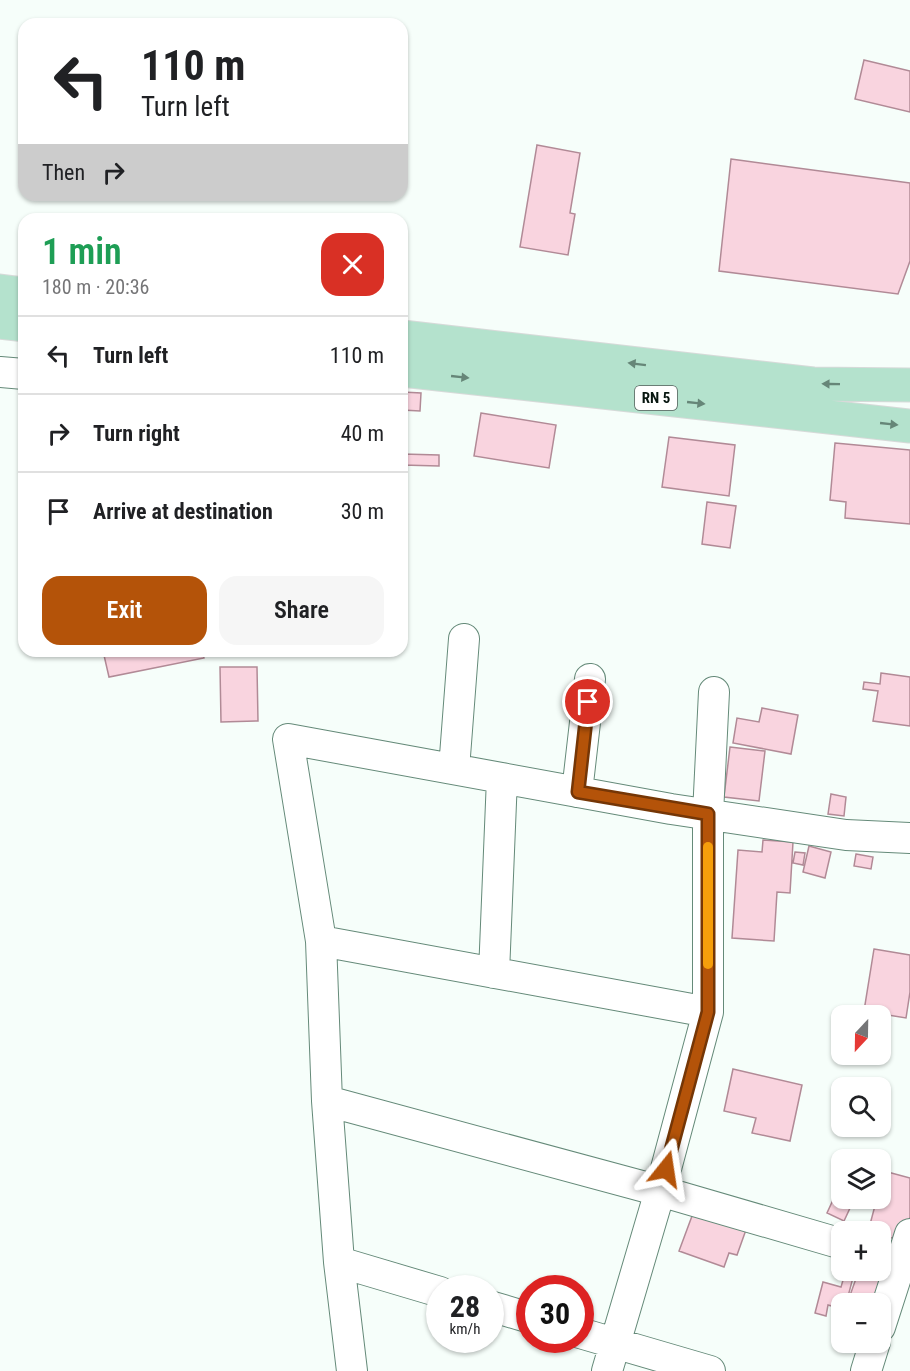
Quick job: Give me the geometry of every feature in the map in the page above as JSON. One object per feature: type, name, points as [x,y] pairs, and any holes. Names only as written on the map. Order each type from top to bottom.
[{"type":"main road","points":[[0,291],[18,293]]},
{"type":"main road","points":[[0,322],[18,324]]},
{"type":"main road","name":"RN 5","points":[[408,338],[813,384],[910,385]]},
{"type":"main road","name":"RN 5","points":[[408,371],[910,426]]},
{"type":"street","points":[[0,372],[18,374]]},
{"type":"street","points":[[454,769],[464,639]]},
{"type":"street","points":[[578,792],[590,679]]},
{"type":"street","points":[[611,1357],[660,1191],[708,1012],[708,814],[714,692]]},
{"type":"street","points":[[352,1371],[339,1262],[327,1101],[321,941],[288,738],[708,814],[846,835],[910,838]]},
{"type":"street","points":[[494,973],[502,778]]},
{"type":"street","points":[[321,941],[708,1012]]},
{"type":"street","points":[[327,1101],[660,1191],[831,1241]]},
{"type":"street","points":[[890,1293],[901,1254]]},
{"type":"street","points":[[339,1262],[426,1288]]},
{"type":"street","points":[[594,1344],[611,1357],[710,1371]]},
{"type":"street","points":[[866,1371],[872,1353]]},
{"type":"building","points":[[864,60],[910,71],[910,112],[855,99]]},
{"type":"building","points":[[537,145],[580,153],[570,213],[575,214],[568,255],[520,247]]},
{"type":"building","points":[[731,159],[910,183],[910,261],[898,294],[719,271]]},
{"type":"building","points":[[408,392],[421,393],[420,411],[408,410]]},
{"type":"building","points":[[481,413],[556,425],[549,468],[474,456]]},
{"type":"building","points":[[669,437],[735,445],[729,496],[662,487]]},
{"type":"building","points":[[835,443],[910,450],[910,524],[845,518],[846,502],[830,500]]},
{"type":"building","points":[[408,454],[439,455],[439,466],[408,465]]},
{"type":"building","points":[[707,502],[736,506],[730,548],[702,544]]},
{"type":"building","points":[[104,657],[204,658],[109,677]]},
{"type":"building","points":[[220,667],[257,667],[258,721],[221,722]]},
{"type":"building","points":[[881,673],[910,677],[910,726],[873,721],[878,691],[863,689],[864,682],[880,684]]},
{"type":"building","points":[[762,708],[798,715],[791,754],[733,743],[737,718],[759,722]]},
{"type":"building","points":[[730,747],[765,751],[759,801],[724,797]]},
{"type":"building","points":[[831,794],[846,797],[844,816],[828,814]]},
{"type":"building","points":[[763,840],[793,842],[790,893],[777,892],[774,941],[732,938],[738,850],[762,852]]},
{"type":"building","points":[[809,846],[831,852],[825,878],[803,872]]},
{"type":"building","points":[[795,852],[805,853],[803,865],[793,863]]},
{"type":"building","points":[[856,854],[873,857],[871,869],[854,866]]},
{"type":"building","points":[[874,949],[910,955],[910,992],[906,1018],[891,1016],[891,1005],[865,1005]]},
{"type":"building","points":[[733,1069],[802,1085],[790,1141],[752,1133],[756,1118],[724,1111]]},
{"type":"building","points":[[891,1173],[910,1178],[910,1217],[904,1241],[891,1238],[891,1221],[871,1221],[874,1209],[891,1209]]},
{"type":"building","points":[[831,1204],[831,1209],[850,1209],[844,1221],[827,1213]]},
{"type":"building","points":[[695,1208],[747,1227],[737,1255],[729,1253],[724,1267],[679,1251]]},
{"type":"building","points":[[843,1281],[852,1281],[849,1293],[831,1293],[831,1306],[828,1305],[826,1316],[815,1313],[823,1282],[841,1287]]},
{"type":"building","points":[[855,1281],[890,1281],[885,1293],[851,1293]]},
{"type":"slow traffic","points":[[708,847],[708,964]]},
{"type":"route","points":[[588,702],[578,792],[708,814],[708,1012],[666,1169]]}]
